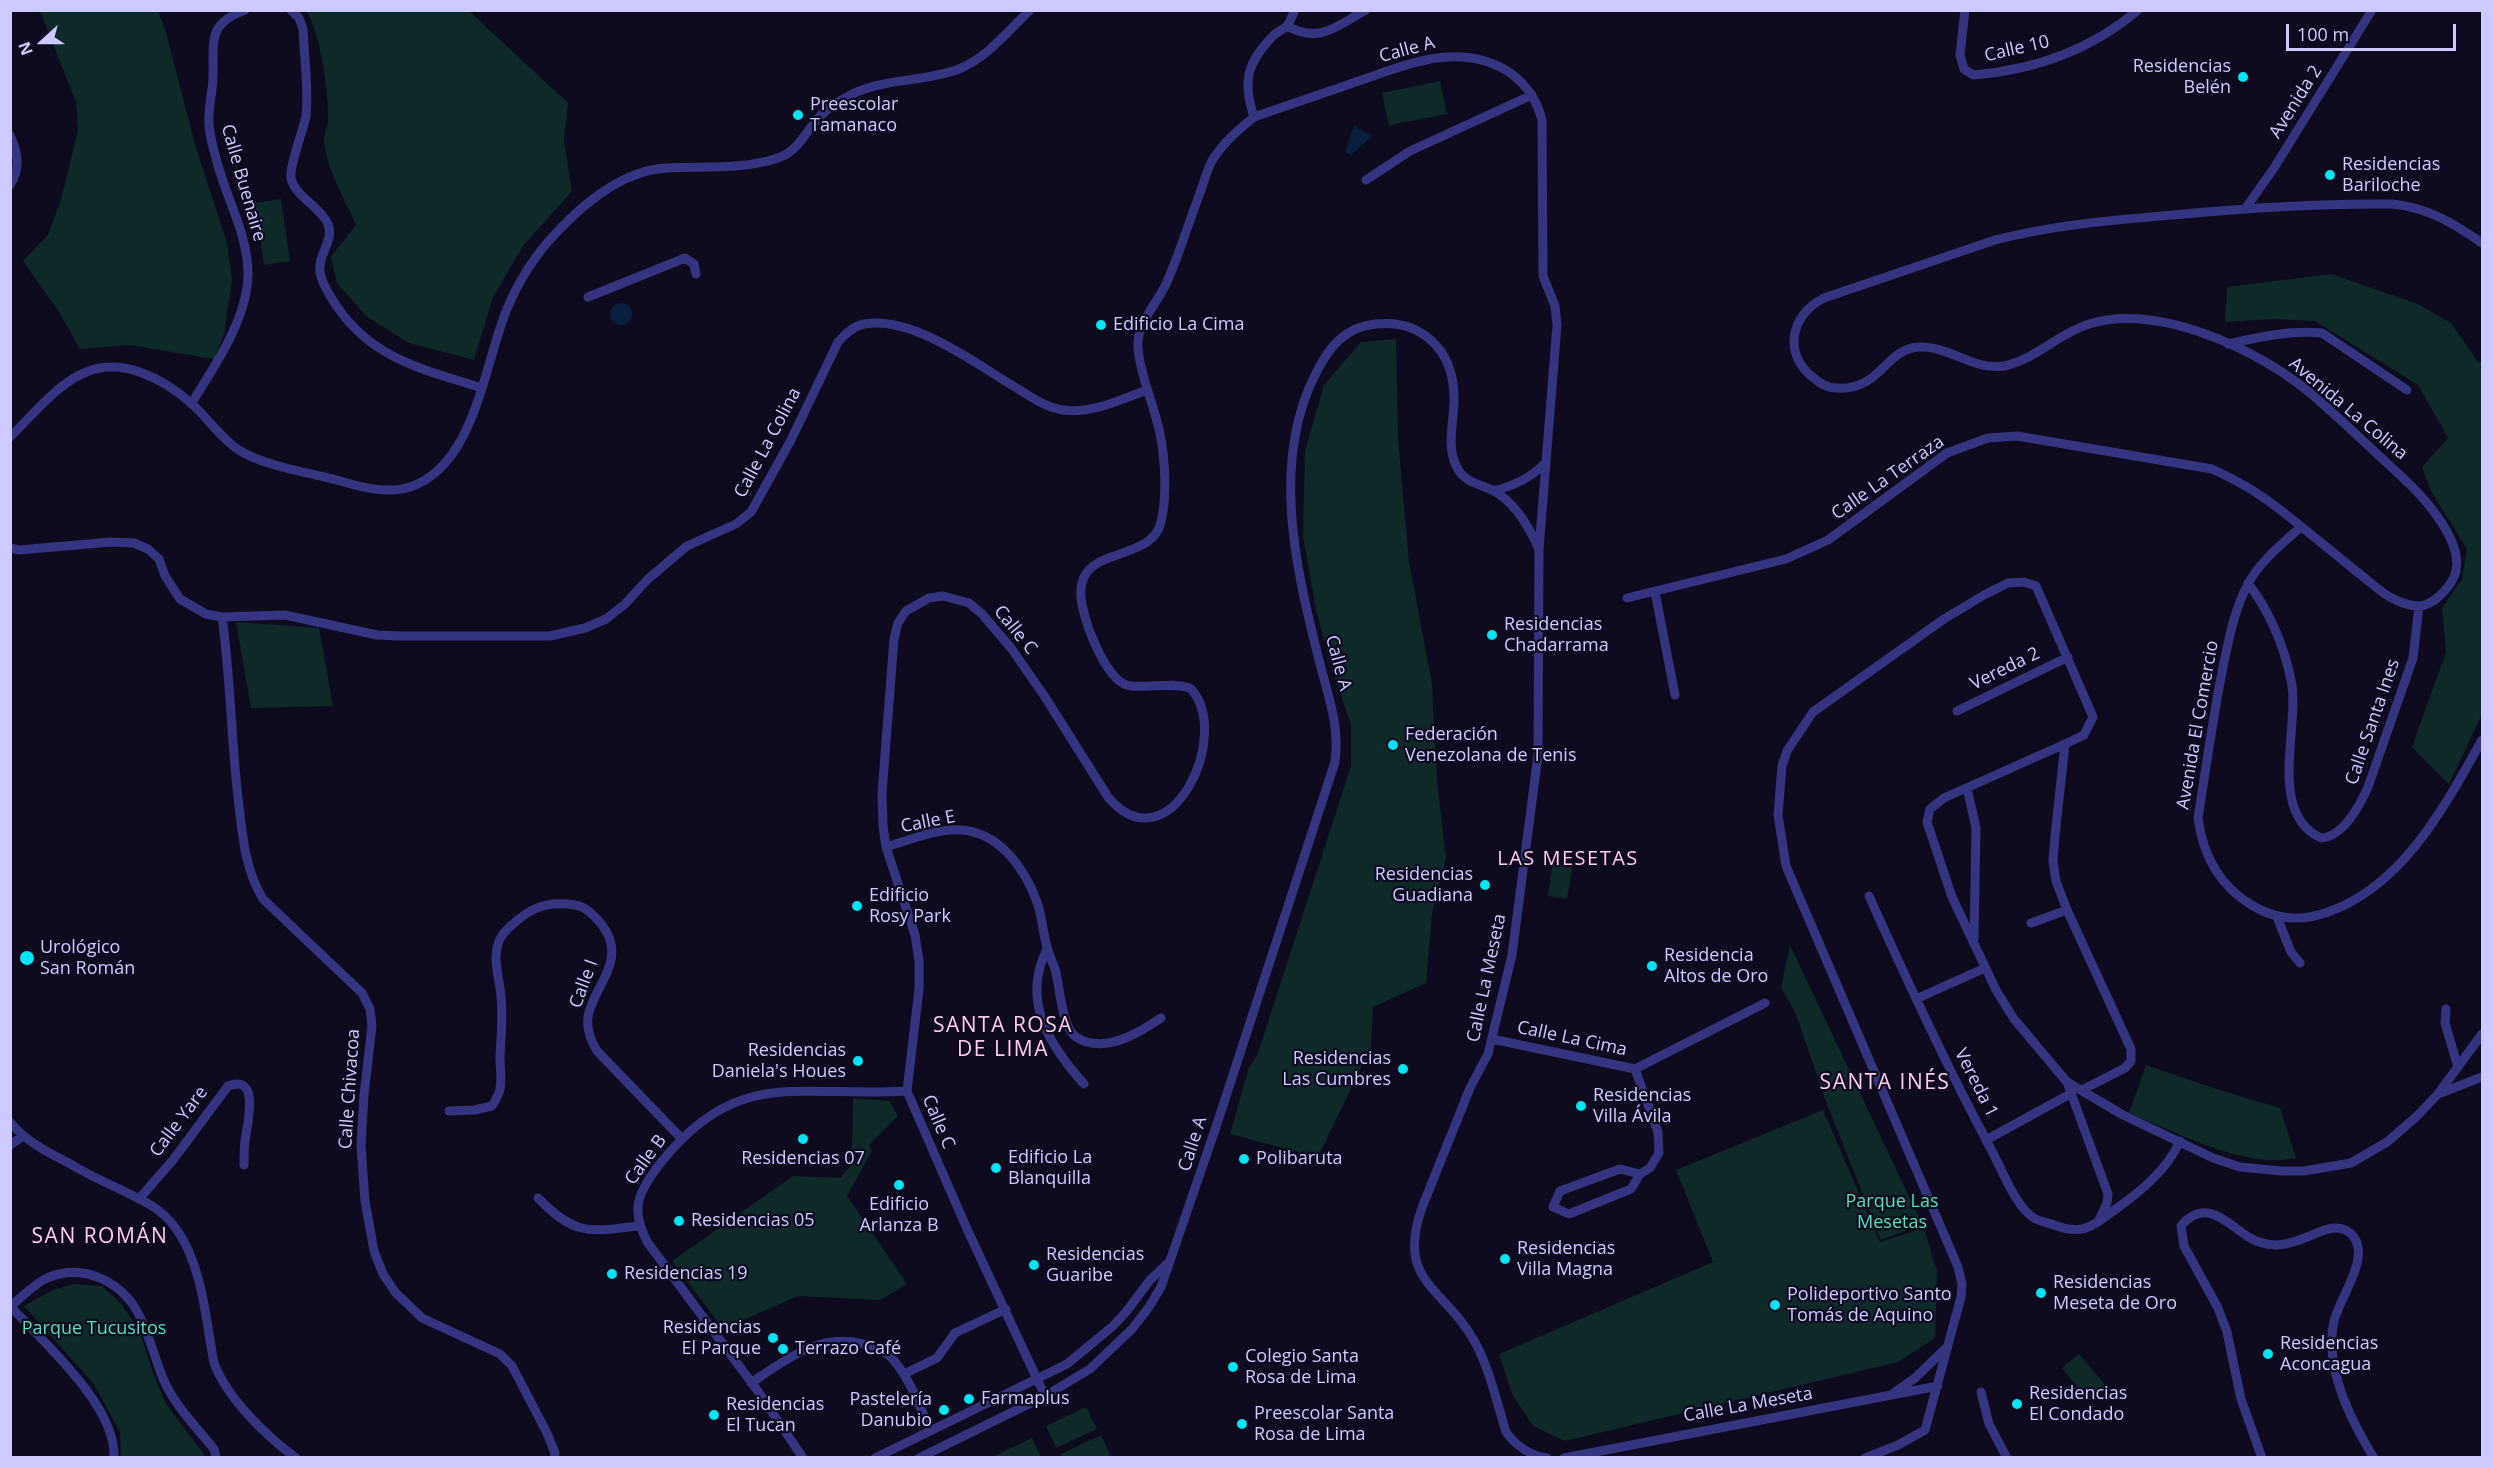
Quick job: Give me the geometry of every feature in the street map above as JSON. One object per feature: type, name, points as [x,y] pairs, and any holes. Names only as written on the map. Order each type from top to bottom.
[{"type":"street","name":"Calle Buenaire","points":[[191,404],[230,340],[248,278],[247,257],[239,224],[217,163],[208,117],[213,95],[216,30],[226,17],[245,10]]},
{"type":"street","points":[[291,10],[299,18],[303,29],[306,113],[291,177],[296,189],[320,212],[328,225],[329,239],[321,254],[320,271],[330,297],[356,330],[372,344],[402,362],[482,388]]},
{"type":"street","points":[[10,438],[71,381],[86,372],[105,368],[130,369],[147,374],[191,404],[239,451],[307,472],[386,491],[407,488],[424,481],[440,471],[462,437],[482,388],[502,321],[520,280],[537,254],[558,230],[607,188],[629,177],[652,170],[736,166],[781,157],[794,150],[818,118],[847,96],[887,82],[958,69],[987,53],[1030,10]]},
{"type":"street","points":[[1254,117],[1247,87],[1251,65],[1257,54],[1276,32],[1287,26],[1295,10]]},
{"type":"street","points":[[1287,26],[1300,33],[1313,35],[1366,10]]},
{"type":"street","name":"Calle 10","points":[[1965,10],[1960,55],[1964,69],[1972,75],[2036,66],[2104,35],[2138,10]]},
{"type":"street","name":"Avenida 2","points":[[2245,208],[2274,168],[2372,10]]},
{"type":"street","name":"Calle A","points":[[1147,390],[1138,346],[1140,331],[1164,287],[1211,161],[1233,135],[1254,117],[1423,60],[1467,56],[1492,63],[1513,75],[1532,95],[1538,105],[1542,120],[1543,276],[1555,306],[1557,325],[1539,549]]},
{"type":"street","points":[[1366,180],[1410,151],[1532,95]]},
{"type":"street","points":[[10,135],[18,163],[16,174],[10,185]]},
{"type":"street","name":"Avenida La Colina","points":[[2419,606],[2438,597],[2454,576],[2457,565],[2457,552],[2451,539],[2428,504],[2411,485],[2309,393],[2260,358],[2228,344],[2180,326],[2158,321],[2126,320],[2089,324],[2007,365],[1983,366],[1931,347],[1907,349],[1865,384],[1835,388],[1824,385],[1802,367],[1794,344],[1799,319],[1813,303],[1987,242],[2021,233],[2113,220],[2245,208],[2360,204],[2410,206],[2446,219],[2482,243]]},
{"type":"street","points":[[588,297],[685,258],[694,264],[696,274]]},
{"type":"street","name":"Calle A","points":[[919,1458],[1045,1395],[1090,1369],[1132,1329],[1161,1287],[1219,1119],[1335,762],[1337,730],[1304,592],[1294,532],[1291,482],[1293,446],[1299,413],[1311,381],[1330,348],[1350,331],[1377,324],[1403,324],[1430,338],[1441,352],[1453,382],[1454,398],[1450,440],[1455,463],[1461,474],[1470,482],[1493,491],[1508,502],[1539,549]]},
{"type":"street","name":"Calle La Colina","points":[[222,617],[285,615],[377,635],[400,636],[550,636],[585,628],[606,619],[687,546],[736,524],[751,512],[791,440],[838,342],[847,332],[862,325],[896,326],[932,339],[1044,405],[1062,410],[1081,411],[1147,390]]},
{"type":"street","points":[[2228,344],[2273,335],[2308,331],[2322,333],[2407,390]]},
{"type":"street","name":"Calle C","points":[[1045,1395],[967,1229],[907,1091],[919,989],[919,961],[915,935],[886,847],[882,793],[894,639],[898,623],[906,611],[929,598],[955,598],[969,603],[982,614],[1011,648],[1118,809],[1140,817],[1164,814],[1178,802],[1197,770],[1204,728],[1201,705],[1196,694],[1190,688],[1181,685],[1129,686],[1119,682],[1110,673],[1100,655],[1082,606],[1083,577],[1093,566],[1149,542],[1161,522],[1163,458],[1157,420],[1147,390]]},
{"type":"street","name":"Calle La Terraza","points":[[1627,598],[1786,560],[1828,540],[1947,453],[1989,438],[2026,437],[2212,469],[2229,476],[2301,527]]},
{"type":"street","points":[[1493,491],[1522,481],[1537,472],[1545,463]]},
{"type":"street","points":[[2301,527],[2390,597],[2419,606]]},
{"type":"street","name":"Avenida El Comercio","points":[[2301,527],[2278,546],[2248,583],[2235,612],[2198,818],[2200,837],[2217,875],[2243,900],[2277,917],[2289,919],[2322,914],[2353,902],[2372,890],[2391,873],[2415,845],[2455,789],[2482,740]]},
{"type":"street","points":[[10,548],[19,550],[111,542],[134,543],[148,549],[159,559],[165,576],[180,599],[206,614],[222,617]]},
{"type":"street","name":"Calle La Meseta","points":[[1539,549],[1538,755],[1512,955],[1488,1054],[1470,1088],[1423,1205],[1416,1223],[1413,1243],[1416,1265],[1465,1324],[1478,1347],[1506,1432],[1513,1441],[1530,1453],[1547,1458]]},
{"type":"street","points":[[1865,1458],[1925,1431],[1961,1297],[1962,1284],[1958,1267],[1786,866],[1778,815],[1782,766],[1787,751],[1813,712],[1944,619],[2008,583],[2024,582],[2036,586],[2093,717],[2084,735],[1944,798],[1930,809],[1927,822],[1952,897],[1985,968],[2014,1019],[2077,1091],[2213,1158],[2250,1168],[2304,1171],[2351,1162],[2387,1142],[2438,1094],[2482,1034]]},
{"type":"street","name":"Calle Santa Ines","points":[[2248,583],[2258,596],[2276,632],[2291,679],[2294,698],[2289,764],[2292,799],[2301,823],[2308,831],[2321,838],[2336,834],[2363,798],[2368,787],[2413,658],[2419,606]]},
{"type":"street","points":[[1655,592],[1675,695]]},
{"type":"street","name":"Calle Chivacoa","points":[[222,617],[235,770],[246,860],[252,881],[263,898],[362,993],[370,1009],[372,1026],[361,1146],[365,1201],[374,1251],[383,1274],[395,1292],[422,1318],[500,1354],[512,1366],[547,1433],[555,1453],[554,1458]]},
{"type":"street","name":"Vereda 2","points":[[1957,711],[2068,657]]},
{"type":"street","points":[[1986,1140],[2125,1068],[2131,1061],[2131,1049],[2056,881],[2053,861],[2065,744]]},
{"type":"street","points":[[1967,788],[1976,828],[1974,942]]},
{"type":"street","name":"Calle E","points":[[886,847],[928,835],[962,830],[994,840],[1018,866],[1038,904],[1047,949],[1056,968],[1066,1021],[1075,1036],[1090,1043],[1107,1043],[1124,1039],[1161,1018]]},
{"type":"street","name":"Vereda 1","points":[[1869,896],[1916,999],[1986,1140],[2022,1207],[2034,1218],[2070,1231],[2085,1229],[2097,1223],[2142,1190],[2175,1152],[2180,1141]]},
{"type":"street","name":"Calle I","points":[[449,1111],[474,1110],[492,1106],[500,1090],[501,997],[497,968],[500,939],[509,928],[530,911],[544,904],[570,904],[580,906],[602,924],[609,939],[612,955],[609,972],[589,1012],[590,1039],[597,1051],[682,1139]]},
{"type":"street","points":[[2031,923],[2067,910]]},
{"type":"street","points":[[2277,917],[2291,952],[2300,963]]},
{"type":"street","name":"Calle E","points":[[1047,949],[1038,967],[1038,999],[1043,1025],[1060,1057],[1084,1084]]},
{"type":"street","points":[[1916,999],[1985,968]]},
{"type":"street","points":[[1635,1069],[1765,1003]]},
{"type":"street","points":[[2446,1009],[2445,1023],[2458,1067]]},
{"type":"street","name":"Calle La Cima","points":[[1492,1039],[1635,1069],[1658,1132],[1659,1153],[1650,1168],[1640,1174],[1631,1189],[1569,1214],[1552,1207],[1560,1191],[1620,1168],[1640,1174]]},
{"type":"street","points":[[2438,1094],[2482,1077]]},
{"type":"street","name":"Calle Yare","points":[[139,1199],[173,1160],[223,1091],[234,1083],[242,1084],[251,1102],[244,1146],[244,1165]]},
{"type":"street","name":"Calle B","points":[[638,1226],[636,1210],[644,1187],[682,1139],[714,1112],[738,1101],[763,1094],[809,1090],[907,1091]]},
{"type":"street","points":[[2077,1091],[2108,1194],[2103,1214],[2097,1223]]},
{"type":"street","points":[[10,1122],[22,1137],[84,1172],[152,1206],[167,1218],[190,1252],[214,1364],[220,1381],[232,1397],[296,1458]]},
{"type":"street","points":[[10,1144],[22,1137]]},
{"type":"street","points":[[538,1198],[554,1215],[576,1228],[592,1231],[638,1226],[663,1266],[751,1383],[803,1458]]},
{"type":"street","points":[[2262,1458],[2241,1399],[2227,1332],[2218,1308],[2184,1246],[2181,1226],[2194,1215],[2203,1212],[2222,1218],[2250,1238],[2270,1245],[2290,1245],[2327,1228],[2344,1229],[2355,1240],[2359,1248],[2357,1265],[2337,1312],[2331,1344],[2343,1394],[2362,1438],[2374,1458]]},
{"type":"street","name":"Calle A","points":[[875,1458],[1067,1364],[1099,1340],[1126,1312],[1150,1280],[1169,1262]]},
{"type":"street","points":[[114,1458],[109,1428],[88,1390],[11,1306],[45,1279],[62,1274],[80,1273],[112,1283],[126,1295],[140,1316],[165,1382],[175,1401],[214,1449],[216,1458]]},
{"type":"street","points":[[904,1374],[937,1358],[955,1333],[1006,1309]]},
{"type":"street","points":[[751,1383],[797,1353],[818,1345],[837,1341],[853,1341],[879,1350],[894,1360],[904,1374],[931,1431]]},
{"type":"street","points":[[1891,1395],[1915,1378],[1946,1348]]},
{"type":"street","name":"Calle La Meseta","points":[[1564,1458],[1938,1386]]},
{"type":"street","points":[[1981,1392],[1989,1424],[2007,1458]]},
{"type":"green space","points":[[40,11],[158,11],[165,29],[196,148],[227,243],[232,280],[224,334],[214,359],[129,345],[80,349],[59,312],[23,261],[48,235],[62,196],[78,130],[76,102]]},
{"type":"green space","points":[[307,11],[469,11],[568,103],[564,140],[572,191],[523,246],[493,297],[474,360],[409,343],[366,316],[337,283],[331,257],[356,225],[326,154],[324,140],[328,123],[328,108],[325,79],[320,48]]},
{"type":"green space","points":[[1440,81],[1447,114],[1389,125],[1382,93]]},
{"type":"green space","points":[[281,199],[290,261],[264,265],[255,203]]},
{"type":"green space","points":[[2331,274],[2418,304],[2451,323],[2478,362],[2482,362],[2482,714],[2449,784],[2412,747],[2446,652],[2442,608],[2462,579],[2467,549],[2431,491],[2422,467],[2448,438],[2418,385],[2315,321],[2274,319],[2225,322],[2227,287]]},
{"type":"green space","name":"Federación Venezolana de Tenis","points":[[1396,339],[1398,439],[1409,561],[1432,684],[1437,780],[1446,859],[1432,913],[1426,983],[1373,1007],[1371,1047],[1318,1157],[1230,1134],[1249,1067],[1257,1056],[1351,766],[1351,725],[1332,669],[1316,610],[1303,536],[1305,451],[1324,385],[1361,342]]},
{"type":"green space","points":[[236,622],[319,628],[333,706],[251,708]]},
{"type":"green space","points":[[1553,861],[1573,864],[1567,899],[1548,896]]},
{"type":"green space","name":"Parque Las Mesetas","points":[[1790,945],[1922,1224],[1881,1240],[1825,1099],[1796,1014],[1781,987]]},
{"type":"green space","points":[[2146,1065],[2280,1108],[2296,1158],[2255,1159],[2234,1154],[2189,1139],[2129,1113]]},
{"type":"green space","points":[[853,1098],[889,1101],[898,1116],[869,1145],[872,1151],[847,1196],[907,1284],[880,1300],[798,1296],[723,1329],[672,1261],[793,1176],[840,1178],[862,1152],[852,1151]]},
{"type":"green space","name":"Polideportivo Santo Tomás de Aquino","points":[[1823,1110],[1880,1242],[1924,1228],[1937,1271],[1935,1338],[1898,1362],[1565,1441],[1533,1426],[1512,1394],[1499,1354],[1713,1262],[1676,1170]]},
{"type":"green space","name":"Parque Tucusitos","points":[[73,1284],[102,1286],[123,1306],[139,1330],[166,1404],[206,1457],[121,1457],[120,1432],[94,1384],[24,1306],[53,1290]]},
{"type":"green space","points":[[2079,1354],[2106,1386],[2089,1401],[2062,1368]]},
{"type":"green space","points":[[1086,1407],[1097,1429],[1056,1448],[1046,1426]]},
{"type":"green space","points":[[1101,1435],[1111,1457],[1062,1457],[1061,1454]]},
{"type":"green space","points":[[1032,1438],[1041,1457],[992,1457]]},
{"type":"water","points":[[1354,126],[1372,136],[1351,155],[1345,152]]},
{"type":"water","points":[[617,303],[625,303],[632,310],[632,318],[625,325],[617,325],[610,318],[610,310]]},
{"type":"place","name":"Residencias Belén","points":[[2243,77]]},
{"type":"place","name":"Preescolar Tamanaco","points":[[798,115]]},
{"type":"place","name":"Residencias Bariloche","points":[[2330,175]]},
{"type":"place","name":"Edificio La Cima","points":[[1101,325]]},
{"type":"place","name":"Residencias Chadarrama","points":[[1492,635]]},
{"type":"place","name":"Federación Venezolana de Tenis","points":[[1393,745]]},
{"type":"place","name":"Residencias Guadiana","points":[[1485,885]]},
{"type":"place","name":"Edificio Rosy Park","points":[[857,906]]},
{"type":"place","name":"Urológico San Román","points":[[27,958]]},
{"type":"place","name":"Residencia Altos de Oro","points":[[1652,966]]},
{"type":"place","name":"Residencias Daniela's Houes","points":[[858,1061]]},
{"type":"place","name":"Residencias Las Cumbres","points":[[1403,1069]]},
{"type":"place","name":"Residencias Villa Ávila","points":[[1581,1106]]},
{"type":"place","name":"Residencias 07","points":[[803,1139]]},
{"type":"place","name":"Polibaruta","points":[[1244,1159]]},
{"type":"place","name":"Edificio La Blanquilla","points":[[996,1168]]},
{"type":"place","name":"Edificio Arlanza B","points":[[899,1185]]},
{"type":"place","name":"Residencias 05","points":[[679,1221]]},
{"type":"place","name":"Residencias Villa Magna","points":[[1505,1259]]},
{"type":"place","name":"Residencias Guaribe","points":[[1034,1265]]},
{"type":"place","name":"Residencias 19","points":[[612,1274]]},
{"type":"place","name":"Residencias Meseta de Oro","points":[[2041,1293]]},
{"type":"place","name":"Polideportivo Santo Tomás de Aquino","points":[[1775,1305]]},
{"type":"place","name":"Residencias El Parque","points":[[773,1338]]},
{"type":"place","name":"Terrazo Café","points":[[783,1349]]},
{"type":"place","name":"Residencias Aconcagua","points":[[2268,1354]]},
{"type":"place","name":"Colegio Santa Rosa de Lima","points":[[1233,1367]]},
{"type":"place","name":"Farmaplus","points":[[969,1399]]},
{"type":"place","name":"Residencias El Condado","points":[[2017,1404]]},
{"type":"place","name":"Pastelería Danubio","points":[[944,1410]]},
{"type":"place","name":"Residencias El Tucan","points":[[714,1415]]},
{"type":"place","name":"Preescolar Santa Rosa de Lima","points":[[1242,1424]]},
{"type":"district","name":"LAS MESETAS","points":[[1568,859]]},
{"type":"district","name":"SANTA ROSA DE LIMA","points":[[1003,1038]]},
{"type":"district","name":"SANTA INÉS","points":[[1885,1083]]},
{"type":"district","name":"SAN ROMÁN","points":[[100,1237]]}]
